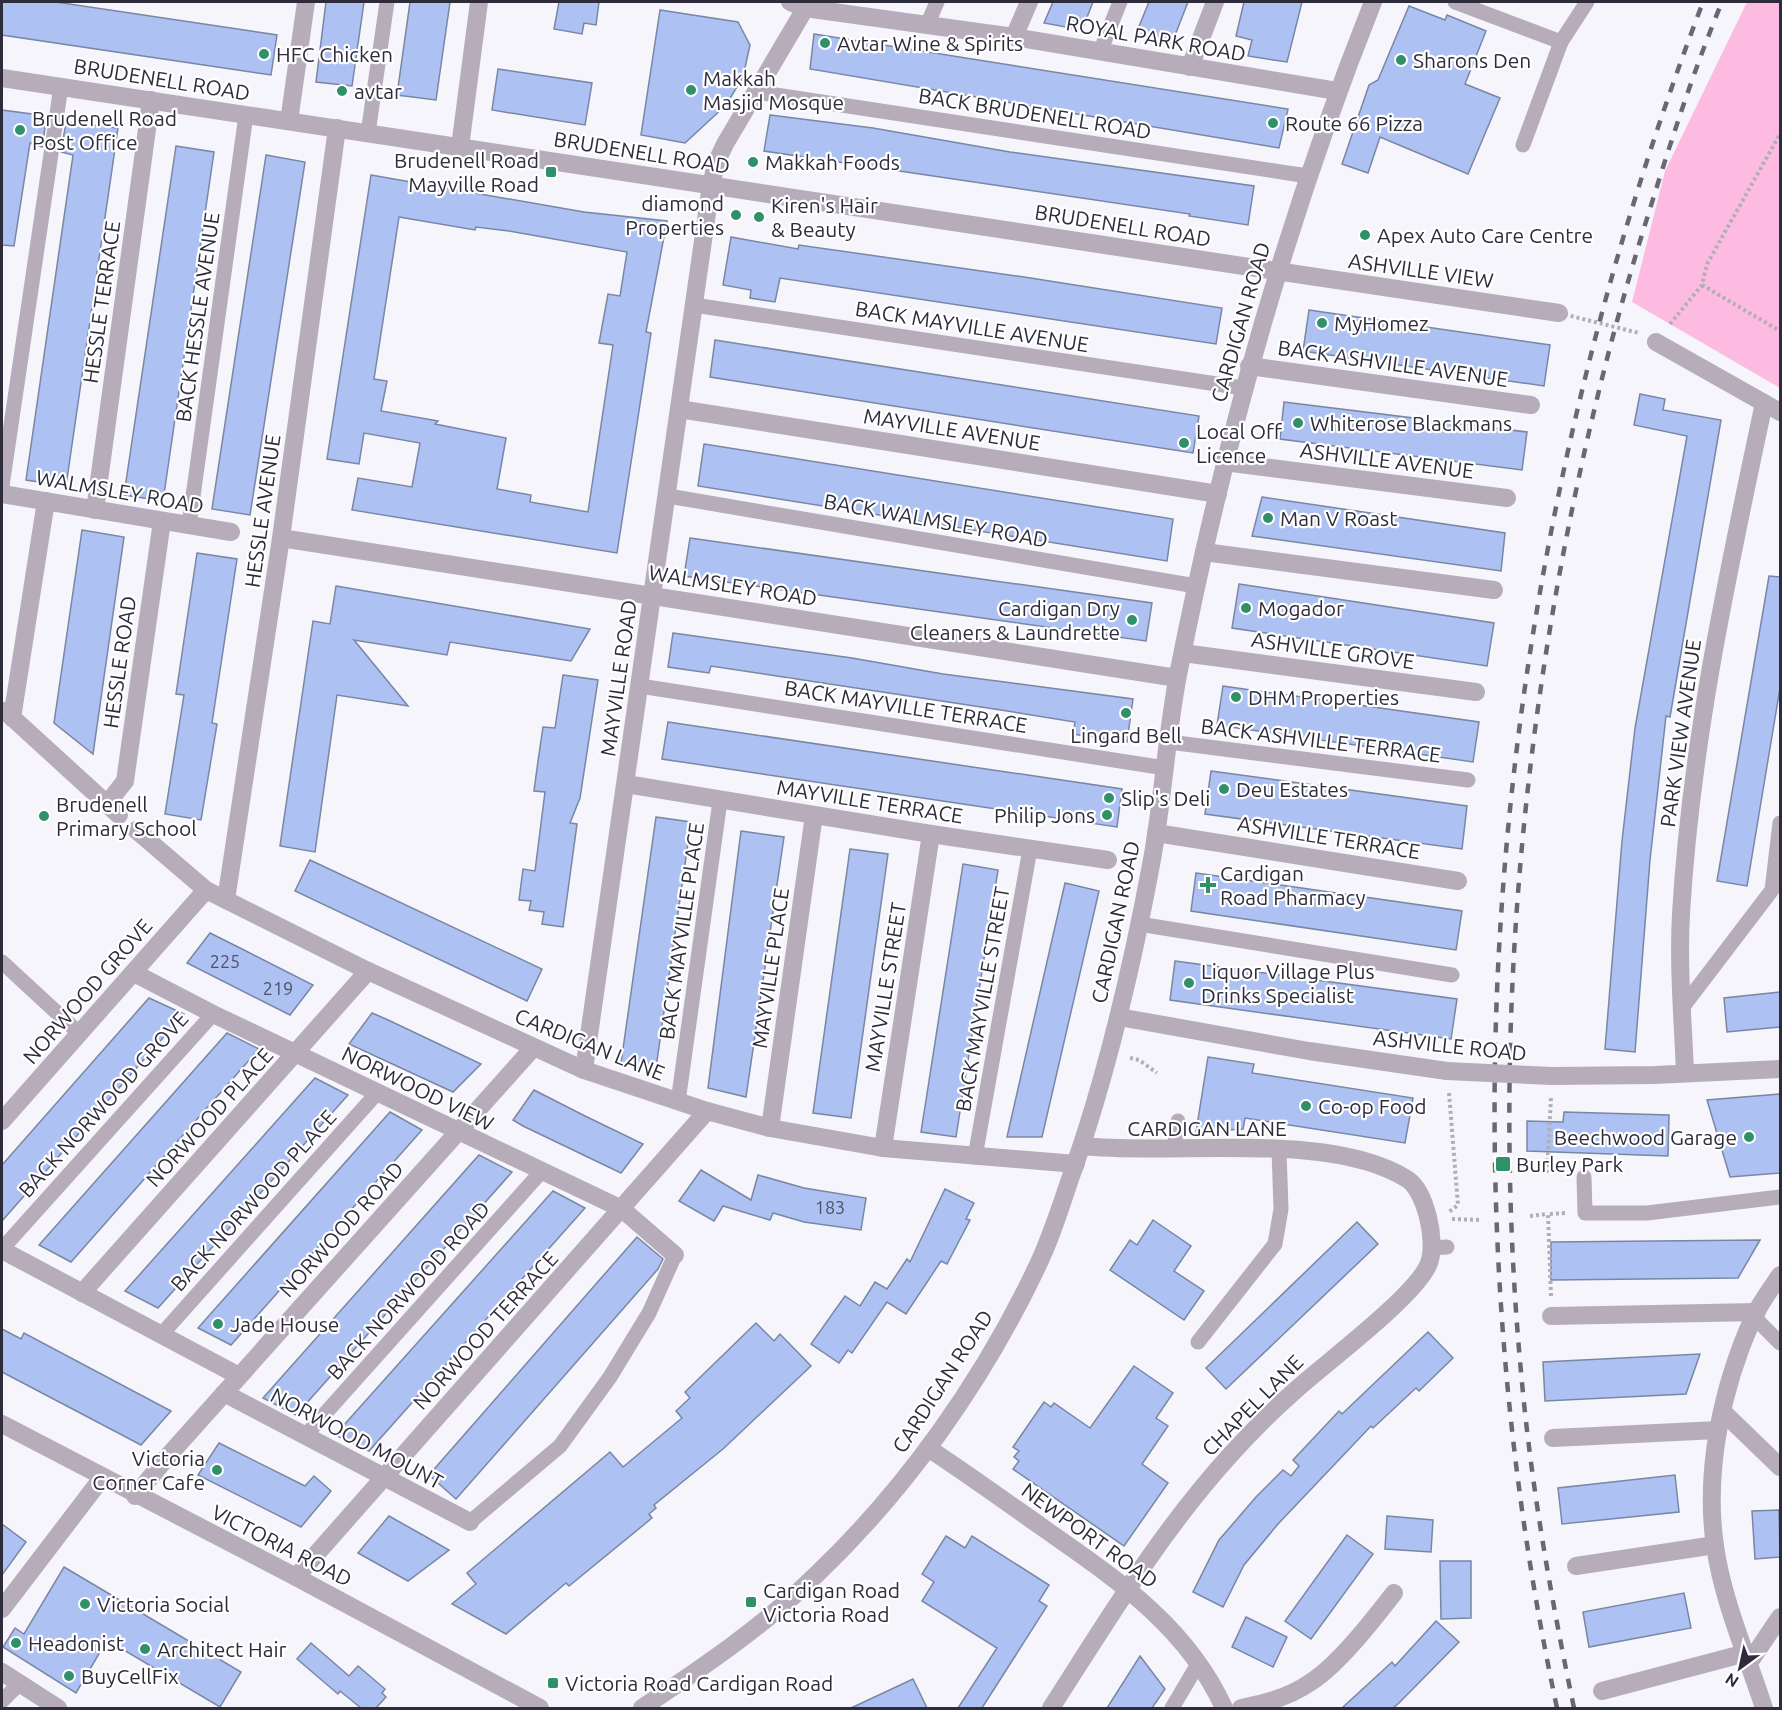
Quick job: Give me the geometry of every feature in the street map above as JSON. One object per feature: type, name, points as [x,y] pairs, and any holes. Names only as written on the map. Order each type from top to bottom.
[{"type":"street","points":[[289,121],[300,2]]},
{"type":"street","points":[[460,147],[479,2]]},
{"type":"street","points":[[1014,37],[1029,2]]},
{"type":"street","points":[[1190,67],[1215,2]]},
{"type":"street","name":"CARDIGAN ROAD","points":[[642,1708],[732,1648],[818,1574],[928,1449],[993,1352],[1036,1269],[1079,1155],[1119,1017],[1156,833],[1178,678],[1196,586],[1243,388],[1276,271],[1337,91],[1373,2]]},
{"type":"street","name":"ROYAL PARK ROAD","points":[[801,4],[1337,91]]},
{"type":"street","name":"MAYVILLE ROAD","points":[[584,1070],[711,185],[717,161],[756,92],[801,4]]},
{"type":"street","name":"BRUDENELL ROAD","points":[[2,78],[1276,271]]},
{"type":"street","name":"HESSLE TERRACE","points":[[95,510],[151,100]]},
{"type":"street","name":"HESSLE AVENUE","points":[[226,900],[281,538],[337,128]]},
{"type":"street","name":"ASHVILLE VIEW","points":[[1276,271],[1559,313]]},
{"type":"street","points":[[1656,342],[1780,412]]},
{"type":"street","name":"BACK ASHVILLE AVENUE","points":[[1249,366],[1531,405]]},
{"type":"street","name":"PARK VIEW AVENUE","points":[[1685,1073],[1681,916],[1695,756],[1721,605],[1764,403]]},
{"type":"street","name":"MAYVILLE AVENUE","points":[[679,409],[1218,494]]},
{"type":"street","name":"ASHVILLE AVENUE","points":[[1224,462],[1507,498]]},
{"type":"street","name":"WALMSLEY ROAD","points":[[2,494],[231,532]]},
{"type":"street","points":[[7,713],[46,501]]},
{"type":"street","name":"HESSLE ROAD","points":[[7,713],[113,810],[124,781],[162,521]]},
{"type":"street","name":"WALMSLEY ROAD","points":[[281,538],[1178,678]]},
{"type":"street","points":[[1204,552],[1494,590]]},
{"type":"street","name":"ASHVILLE GROVE","points":[[1183,653],[1476,692]]},
{"type":"street","name":"MAYVILLE TERRACE","points":[[626,784],[720,801],[1108,860]]},
{"type":"street","name":"MAYVILLE PLACE","points":[[770,1128],[814,815]]},
{"type":"street","name":"CARDIGAN LANE","points":[[136,830],[206,890],[368,971],[584,1070],[678,1102],[770,1128],[883,1148],[975,1157],[1079,1155],[1119,1150],[1279,1150],[1348,1154],[1367,1161]]},
{"type":"street","name":"ASHVILLE TERRACE","points":[[1156,833],[1458,881]]},
{"type":"street","name":"MAYVILLE STREET","points":[[883,1148],[931,834]]},
{"type":"street","name":"NORWOOD GROVE","points":[[2,1121],[206,890]]},
{"type":"street","name":"NORWOOD PLACE","points":[[82,1293],[368,971]]},
{"type":"street","name":"NORWOOD VIEW","points":[[134,973],[295,1054],[622,1209],[675,1255]]},
{"type":"street","name":"ASHVILLE ROAD","points":[[1119,1017],[1310,1051],[1447,1071],[1552,1076],[1780,1069]]},
{"type":"street","name":"NORWOOD ROAD","points":[[135,1496],[238,1376],[533,1048]]},
{"type":"street","name":"NORWOOD TERRACE","points":[[296,1577],[707,1111]]},
{"type":"street","name":"CHAPEL LANE","points":[[1051,1708],[1128,1587],[1233,1452],[1296,1390],[1378,1319],[1420,1278],[1439,1247],[1418,1193],[1408,1180],[1367,1161]]},
{"type":"street","points":[[2,1250],[238,1376]]},
{"type":"street","points":[[1764,1708],[1725,1593],[1714,1545],[1714,1461],[1732,1377],[1755,1315],[1780,1275]]},
{"type":"street","points":[[1551,1316],[1755,1315]]},
{"type":"street","name":"NORWOOD MOUNT","points":[[224,1394],[470,1522]]},
{"type":"street","points":[[1553,1438],[1721,1421],[1780,1467]]},
{"type":"street","name":"VICTORIA ROAD","points":[[2,1424],[135,1496],[296,1577],[540,1708]]},
{"type":"street","name":"NEWPORT ROAD","points":[[928,1449],[1128,1587],[1170,1625],[1198,1664],[1224,1708]]},
{"type":"street","points":[[2,1609],[102,1478]]},
{"type":"street","points":[[1576,1566],[1714,1545]]},
{"type":"street","points":[[1241,1708],[1262,1704],[1311,1682],[1358,1638],[1394,1593]]},
{"type":"street","points":[[1602,1691],[1748,1658],[1780,1617]]},
{"type":"street","points":[[2,1672],[58,1708]]},
{"type":"lane","points":[[369,133],[387,2]]},
{"type":"lane","points":[[928,24],[938,2]]},
{"type":"lane","points":[[1100,51],[1120,2]]},
{"type":"lane","points":[[1455,2],[1561,42]]},
{"type":"lane","points":[[1523,145],[1561,42],[1587,2]]},
{"type":"lane","points":[[2,486],[61,86]]},
{"type":"lane","name":"BACK BRUDENELL ROAD","points":[[756,92],[1308,176]]},
{"type":"lane","name":"BACK HESSLE AVENUE","points":[[189,525],[246,115]]},
{"type":"lane","name":"BACK MAYVILLE AVENUE","points":[[694,305],[1243,388]]},
{"type":"lane","name":"BACK WALMSLEY ROAD","points":[[668,496],[1196,586]]},
{"type":"lane","name":"BACK MAYVILLE TERRACE","points":[[640,686],[1165,768]]},
{"type":"lane","name":"BACK ASHVILLE TERRACE","points":[[1169,742],[1468,780]]},
{"type":"lane","name":"BACK MAYVILLE PLACE","points":[[678,1102],[720,801]]},
{"type":"lane","points":[[1682,1008],[1772,890],[1780,823]]},
{"type":"lane","name":"BACK MAYVILLE STREET","points":[[975,1157],[1030,849]]},
{"type":"lane","points":[[1139,924],[1452,975]]},
{"type":"lane","points":[[2,962],[80,1034]]},
{"type":"lane","name":"BACK NORWOOD GROVE","points":[[2,1250],[213,1014]]},
{"type":"lane","name":"BACK NORWOOD PLACE","points":[[161,1335],[377,1093]]},
{"type":"lane","points":[[1174,1149],[1178,1120]]},
{"type":"lane","points":[[1198,1342],[1275,1244],[1281,1209],[1279,1150]]},
{"type":"lane","name":"BACK NORWOOD ROAD","points":[[305,1436],[541,1172]]},
{"type":"lane","points":[[1584,1177],[1585,1213],[1647,1213],[1780,1197]]},
{"type":"lane","points":[[470,1522],[560,1446],[610,1377],[644,1323],[675,1255]]},
{"type":"lane","points":[[1755,1315],[1780,1343]]},
{"type":"lane","points":[[1172,1708],[1198,1664]]},
{"type":"lane","points":[[2,1701],[19,1684]]},
{"type":"path","points":[[1656,342],[1702,285],[1707,264],[1780,134]]},
{"type":"path","points":[[1702,285],[1780,331]]},
{"type":"path","points":[[1559,313],[1639,333]]},
{"type":"path","points":[[1109,1053],[1138,1060],[1157,1073]]},
{"type":"path","points":[[1447,1071],[1458,1205],[1448,1212],[1448,1219],[1481,1220]]},
{"type":"path","points":[[1527,1169],[1546,1171],[1551,1098]]},
{"type":"path","points":[[1530,1216],[1585,1213]]},
{"type":"path","points":[[1548,1214],[1551,1316]]},
{"type":"shaded area","points":[[1747,2],[1780,2],[1780,388],[1632,302],[1665,171]]},
{"type":"building","points":[[2,2],[56,2],[277,35],[271,75],[2,35]]},
{"type":"building","points":[[326,2],[364,2],[352,86],[316,82]]},
{"type":"building","points":[[410,2],[450,2],[436,100],[397,95]]},
{"type":"building","points":[[559,2],[599,2],[596,25],[584,23],[582,34],[554,29]]},
{"type":"building","points":[[1053,2],[1093,2],[1082,30],[1044,23]]},
{"type":"building","points":[[1149,2],[1188,2],[1172,43],[1135,36]]},
{"type":"building","points":[[1244,2],[1302,2],[1287,62],[1248,56],[1252,40],[1236,36]]},
{"type":"building","points":[[1409,6],[1445,20],[1447,15],[1486,31],[1465,84],[1500,98],[1468,174],[1380,137],[1368,173],[1342,164],[1369,85],[1378,80]]},
{"type":"building","name":"Makkah Masjid Mosque","points":[[660,10],[738,22],[750,45],[743,77],[726,105],[685,143],[641,135]]},
{"type":"building","points":[[814,34],[1288,109],[1279,148],[810,69]]},
{"type":"building","points":[[498,69],[592,83],[585,125],[492,110]]},
{"type":"building","points":[[2,110],[47,116],[42,147],[30,143],[14,246],[2,245]]},
{"type":"building","points":[[770,115],[873,128],[1010,152],[1254,186],[1248,225],[1189,216],[1190,214],[764,151]]},
{"type":"building","points":[[66,122],[118,128],[66,486],[26,480],[73,155],[61,152]]},
{"type":"building","points":[[176,146],[214,152],[163,501],[124,495]]},
{"type":"building","points":[[266,155],[305,162],[250,515],[212,509]]},
{"type":"building","points":[[371,175],[584,212],[667,221],[646,332],[651,333],[617,553],[352,510],[358,478],[412,487],[420,443],[364,433],[359,464],[327,459]],"holes":[[[399,217],[475,230],[476,227],[509,231],[627,252],[620,296],[608,294],[599,343],[613,345],[588,512],[530,502],[531,495],[497,489],[506,438],[435,424],[438,421],[381,411],[387,381],[374,379]]]},
{"type":"building","points":[[731,237],[798,249],[799,245],[1024,277],[1222,308],[1216,344],[780,278],[775,302],[750,298],[751,290],[723,285]]},
{"type":"building","points":[[1309,310],[1550,345],[1544,386],[1303,351]]},
{"type":"building","points":[[715,340],[1199,416],[1193,453],[710,377]]},
{"type":"building","points":[[1640,394],[1665,399],[1663,410],[1721,420],[1670,717],[1666,716],[1650,860],[1635,1052],[1605,1049],[1622,841],[1635,728],[1687,436],[1634,425]]},
{"type":"building","points":[[1284,402],[1527,432],[1522,470],[1280,439]]},
{"type":"building","points":[[704,444],[1173,519],[1167,561],[698,486]]},
{"type":"building","points":[[1262,497],[1505,533],[1501,571],[1252,536]]},
{"type":"building","points":[[82,530],[124,537],[93,754],[54,723]]},
{"type":"building","points":[[690,538],[1152,603],[1146,641],[684,576]]},
{"type":"building","points":[[197,553],[237,559],[212,723],[217,724],[201,820],[165,814],[184,695],[176,694]]},
{"type":"building","points":[[1769,576],[1780,577],[1780,688],[1747,886],[1717,881]]},
{"type":"building","points":[[1239,584],[1494,623],[1487,666],[1232,628]]},
{"type":"building","points":[[336,586],[590,629],[571,661],[450,642],[447,655],[354,640],[408,706],[337,695],[315,852],[280,846],[313,621],[330,624]]},
{"type":"building","points":[[673,633],[852,658],[943,674],[1133,699],[1127,742],[1073,734],[1075,722],[711,666],[709,673],[668,667]]},
{"type":"building","points":[[563,675],[598,680],[580,798],[570,823],[577,824],[563,927],[542,924],[544,912],[529,910],[531,901],[519,900],[523,869],[535,871],[545,792],[534,791],[538,761],[543,727],[555,728]]},
{"type":"building","points":[[1223,686],[1479,722],[1473,762],[1217,725]]},
{"type":"building","points":[[668,722],[1122,789],[1117,827],[662,759]]},
{"type":"building","points":[[1211,771],[1467,806],[1462,849],[1205,814]]},
{"type":"building","points":[[656,817],[691,822],[656,1068],[621,1063]]},
{"type":"building","points":[[741,831],[784,837],[746,1097],[708,1088]]},
{"type":"building","points":[[850,849],[888,854],[851,1118],[813,1113]]},
{"type":"building","points":[[310,860],[542,969],[527,1001],[295,891]]},
{"type":"building","points":[[963,864],[998,870],[956,1137],[921,1132]]},
{"type":"building","points":[[1196,873],[1462,911],[1456,950],[1191,911]]},
{"type":"building","points":[[1065,883],[1099,891],[1042,1137],[1007,1137]]},
{"type":"building","points":[[210,933],[313,985],[290,1015],[187,963]]},
{"type":"building","points":[[1175,961],[1457,999],[1451,1039],[1170,1000]]},
{"type":"building","points":[[1780,992],[1780,1027],[1727,1032],[1724,998]]},
{"type":"building","points":[[149,998],[184,1014],[2,1221],[2,1165]]},
{"type":"building","points":[[372,1013],[481,1064],[453,1092],[349,1044]]},
{"type":"building","points":[[227,1033],[259,1049],[71,1262],[39,1245]]},
{"type":"building","name":"Co-op Food","points":[[1208,1057],[1254,1064],[1252,1073],[1413,1098],[1405,1143],[1245,1118],[1243,1129],[1196,1132]]},
{"type":"building","points":[[315,1078],[348,1095],[158,1308],[125,1291]]},
{"type":"building","points":[[534,1090],[643,1144],[621,1173],[523,1126],[513,1120]]},
{"type":"building","name":"Beechwood Garage","points":[[1780,1094],[1780,1173],[1730,1177],[1707,1100]]},
{"type":"building","points":[[390,1112],[422,1130],[231,1345],[198,1328]]},
{"type":"building","points":[[1564,1112],[1669,1115],[1668,1156],[1527,1151],[1527,1121],[1563,1122]]},
{"type":"building","points":[[479,1155],[512,1172],[296,1415],[263,1398]]},
{"type":"building","points":[[701,1170],[751,1200],[758,1175],[804,1188],[866,1198],[861,1230],[804,1222],[773,1213],[770,1220],[723,1206],[714,1221],[679,1201]]},
{"type":"building","points":[[945,1189],[974,1203],[966,1219],[970,1220],[947,1264],[941,1261],[906,1314],[887,1302],[852,1353],[848,1350],[839,1363],[811,1344],[845,1296],[860,1306],[875,1282],[887,1289],[907,1259],[910,1262]]},
{"type":"building","points":[[553,1191],[585,1208],[369,1451],[335,1435]]},
{"type":"building","points":[[1153,1220],[1191,1246],[1174,1271],[1204,1291],[1184,1320],[1110,1270],[1130,1240],[1137,1245]]},
{"type":"building","points":[[1357,1222],[1378,1244],[1226,1389],[1206,1368]]},
{"type":"building","points":[[637,1237],[663,1259],[658,1269],[456,1499],[429,1475]]},
{"type":"building","points":[[1760,1240],[1738,1278],[1551,1280],[1551,1242]]},
{"type":"building","points":[[756,1323],[774,1341],[780,1334],[811,1366],[723,1449],[654,1505],[656,1508],[649,1514],[652,1518],[569,1586],[566,1583],[506,1634],[452,1604],[476,1584],[467,1573],[610,1452],[623,1467],[682,1418],[676,1411],[690,1398],[685,1392]]},
{"type":"building","points":[[2,1329],[21,1339],[24,1333],[171,1411],[141,1445],[2,1372]]},
{"type":"building","points":[[1428,1332],[1453,1358],[1419,1391],[1416,1388],[1373,1428],[1371,1426],[1278,1524],[1244,1565],[1223,1607],[1193,1592],[1219,1540],[1256,1497],[1283,1470],[1291,1476],[1299,1466],[1293,1460],[1339,1411],[1342,1414]]},
{"type":"building","points":[[1700,1354],[1686,1394],[1545,1401],[1543,1362]]},
{"type":"building","points":[[1134,1366],[1173,1393],[1156,1418],[1168,1426],[1142,1464],[1168,1483],[1124,1546],[1013,1469],[1019,1461],[1014,1457],[1019,1451],[1013,1447],[1044,1402],[1051,1407],[1054,1403],[1090,1428]]},
{"type":"building","points":[[219,1443],[305,1486],[314,1476],[331,1491],[301,1527],[198,1475]]},
{"type":"building","points":[[1675,1475],[1679,1512],[1562,1524],[1558,1488]]},
{"type":"building","points":[[1779,1510],[1780,1557],[1755,1559],[1752,1511]]},
{"type":"building","points":[[389,1516],[449,1550],[408,1581],[358,1553]]},
{"type":"building","points":[[1387,1516],[1433,1520],[1431,1552],[1385,1549]]},
{"type":"building","points":[[2,1524],[26,1542],[2,1575]]},
{"type":"building","points":[[1347,1535],[1373,1554],[1311,1639],[1285,1621]]},
{"type":"building","points":[[946,1536],[965,1548],[972,1536],[1049,1585],[1039,1601],[1047,1606],[982,1708],[958,1708],[997,1648],[922,1601],[934,1582],[922,1574]]},
{"type":"building","points":[[1440,1561],[1471,1561],[1471,1618],[1441,1619]]},
{"type":"building","points":[[64,1567],[241,1672],[220,1707],[107,1640],[76,1693],[3,1647],[15,1628],[24,1634]]},
{"type":"building","points":[[1684,1593],[1691,1628],[1589,1647],[1583,1612]]},
{"type":"building","points":[[1246,1617],[1287,1637],[1273,1667],[1232,1647]]},
{"type":"building","points":[[1436,1621],[1459,1642],[1399,1703],[1393,1708],[1342,1708],[1392,1662],[1395,1666]]},
{"type":"building","points":[[311,1643],[349,1676],[358,1666],[385,1689],[382,1693],[386,1697],[376,1708],[361,1708],[340,1691],[338,1694],[297,1659]]},
{"type":"building","points":[[1140,1656],[1165,1689],[1152,1708],[1107,1708]]},
{"type":"building","points":[[913,1679],[927,1708],[851,1708]]},
{"type":"railway","points":[[1557,1708],[1520,1493],[1499,1277],[1495,1061],[1507,844],[1534,630],[1576,417],[1632,208],[1703,2]]},
{"type":"railway","points":[[1574,1708],[1557,1625],[1530,1457],[1521,1372],[1512,1230],[1510,1087],[1515,944],[1526,801],[1545,658],[1570,517],[1602,378],[1668,150],[1722,2]]},
{"type":"place","name":"Avtar Wine & Spirits","points":[[825,43]]},
{"type":"place","name":"HFC Chicken","points":[[264,54]]},
{"type":"place","name":"Sharons Den","points":[[1401,60]]},
{"type":"place","name":"Makkah Masjid Mosque","points":[[691,90]]},
{"type":"place","name":"avtar","points":[[342,91]]},
{"type":"place","name":"Route 66 Pizza","points":[[1273,123]]},
{"type":"place","name":"Brudenell Road Post Office","points":[[20,130]]},
{"type":"place","name":"Makkah Foods","points":[[753,162]]},
{"type":"place","name":"Brudenell Road Mayville Road","points":[[551,172]]},
{"type":"place","name":"diamond Properties","points":[[736,215]]},
{"type":"place","name":"Kiren's Hair & Beauty","points":[[759,217]]},
{"type":"place","name":"Apex Auto Care Centre","points":[[1365,235]]},
{"type":"place","name":"MyHomez","points":[[1322,323]]},
{"type":"place","name":"Whiterose Blackmans","points":[[1298,423]]},
{"type":"place","name":"Local Off Licence","points":[[1184,443]]},
{"type":"place","name":"Man V Roast","points":[[1268,518]]},
{"type":"place","name":"Mogador","points":[[1246,608]]},
{"type":"place","name":"Cardigan Dry Cleaners & Laundrette","points":[[1132,620]]},
{"type":"place","name":"DHM Properties","points":[[1236,697]]},
{"type":"place","name":"Lingard Bell","points":[[1126,713]]},
{"type":"place","name":"Deu Estates","points":[[1224,789]]},
{"type":"place","name":"Slip's Deli","points":[[1109,798]]},
{"type":"place","name":"Philip Jons","points":[[1107,815]]},
{"type":"place","name":"Brudenell Primary School","points":[[44,816]]},
{"type":"place","name":"Cardigan Road Pharmacy","points":[[1208,885]]},
{"type":"place","name":"Liquor Village Plus Drinks Specialist","points":[[1189,983]]},
{"type":"place","name":"Co-op Food","points":[[1306,1106]]},
{"type":"place","name":"Beechwood Garage","points":[[1749,1137]]},
{"type":"place","name":"Burley Park","points":[[1503,1164]]},
{"type":"place","name":"Jade House","points":[[218,1324]]},
{"type":"place","name":"Victoria Corner Cafe","points":[[217,1470]]},
{"type":"place","name":"Cardigan Road Victoria Road","points":[[751,1602]]},
{"type":"place","name":"Victoria Social","points":[[85,1604]]},
{"type":"place","name":"Headonist","points":[[16,1643]]},
{"type":"place","name":"Architect Hair","points":[[145,1649]]},
{"type":"place","name":"BuyCellFix","points":[[69,1676]]},
{"type":"place","name":"Victoria Road Cardigan Road","points":[[553,1683]]}]
